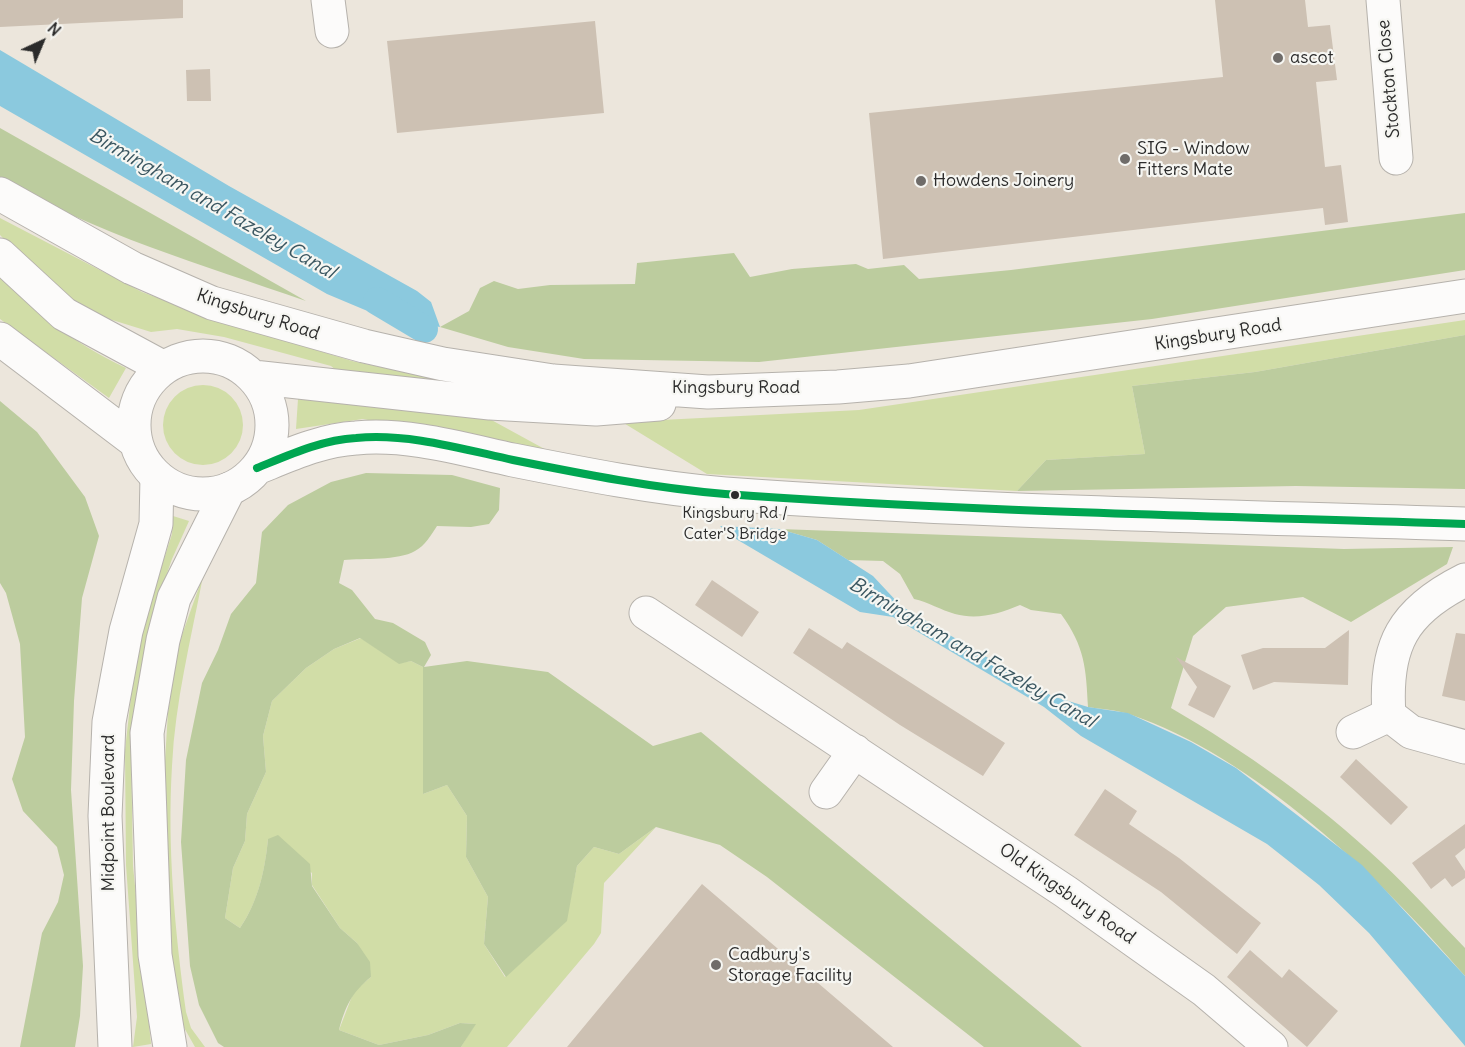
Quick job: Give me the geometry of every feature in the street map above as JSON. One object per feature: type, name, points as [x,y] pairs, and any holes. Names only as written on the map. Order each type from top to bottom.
[{"type":"main road","name":"Stockton Close","points":[[1383,0],[1396,158]]},
{"type":"main road","name":"Kingsbury Road","points":[[0,194],[132,268],[212,303],[286,326],[364,346],[476,369],[554,381],[708,392],[838,387],[909,381],[1465,296]]},
{"type":"main road","points":[[0,255],[40,295],[64,314],[164,368]]},
{"type":"main road","points":[[0,339],[136,442]]},
{"type":"main road","points":[[200,356],[219,358],[253,377],[264,393],[271,412],[272,432],[267,451],[257,468],[244,481],[229,489],[199,494],[184,492],[157,477],[144,461],[136,442],[134,422],[138,401],[148,382],[164,368],[181,360],[200,356]]},
{"type":"main road","points":[[253,377],[490,403],[596,409],[655,405],[708,392]]},
{"type":"main road","points":[[257,468],[324,443],[355,438],[385,437],[438,444],[624,483],[722,494],[1084,512],[1465,524]]},
{"type":"main road","name":"Midpoint Boulevard","points":[[115,1047],[105,816],[109,722],[126,631],[156,524],[157,477]]},
{"type":"main road","points":[[170,1047],[155,955],[147,734],[162,640],[174,598],[229,489]]},
{"type":"main road","points":[[1389,715],[1389,661],[1411,617],[1434,596],[1465,580]]},
{"type":"main road","name":"Old Kingsbury Road","points":[[646,613],[1066,892],[1195,983],[1271,1047]]},
{"type":"main road","points":[[1353,732],[1389,715]]},
{"type":"main road","points":[[1389,715],[1411,732],[1465,747]]},
{"type":"main road","points":[[826,792],[855,751]]},
{"type":"green space","points":[[0,128],[306,301],[111,232],[36,198],[0,178]]},
{"type":"green space","points":[[1465,213],[1465,270],[1152,319],[759,362],[584,359],[508,347],[440,327],[469,311],[480,288],[494,281],[518,289],[550,285],[635,284],[637,263],[734,253],[750,277],[792,269],[856,264],[868,269],[904,265],[919,279],[1011,270]]},
{"type":"green space","points":[[0,218],[142,292],[215,319],[352,361],[465,385],[337,371],[331,366],[224,337],[177,329],[151,332],[109,319],[76,304],[41,277],[0,235]]},
{"type":"green space","points":[[0,272],[30,303],[58,327],[89,348],[126,368],[109,398],[0,319]]},
{"type":"green space","points":[[1465,320],[1465,335],[1255,372],[1132,386],[1145,454],[1046,460],[1017,491],[707,474],[622,422],[859,410]]},
{"type":"green space","points":[[1465,335],[1465,489],[1296,486],[1017,491],[1046,460],[1145,454],[1132,386],[1255,372]]},
{"type":"green space","points":[[195,385],[211,385],[225,392],[236,403],[243,417],[240,440],[225,458],[211,465],[195,465],[181,458],[170,447],[163,433],[163,417],[170,403],[181,392]]},
{"type":"green space","points":[[298,399],[486,417],[561,458],[363,419],[296,429]]},
{"type":"green space","points":[[0,401],[37,432],[85,497],[99,536],[82,598],[74,701],[71,790],[83,966],[80,1016],[75,1047],[20,1047],[42,933],[58,902],[64,875],[57,847],[23,811],[12,779],[25,737],[20,644],[6,593],[0,583]]},
{"type":"green space","points":[[366,473],[452,475],[500,488],[499,510],[489,524],[471,527],[437,526],[422,546],[408,554],[390,558],[344,560],[339,583],[352,590],[375,619],[393,623],[425,642],[431,655],[424,667],[467,661],[548,672],[653,746],[701,732],[1082,1047],[984,1047],[767,877],[720,845],[656,827],[619,854],[594,847],[577,866],[567,921],[506,977],[484,944],[488,897],[466,857],[467,816],[447,785],[423,794],[423,667],[411,661],[399,664],[360,638],[334,649],[306,668],[272,701],[263,736],[266,772],[247,814],[245,841],[233,868],[225,918],[240,928],[252,907],[260,885],[268,839],[278,835],[310,864],[312,886],[340,928],[357,943],[370,962],[371,977],[350,1001],[339,1030],[379,1045],[428,1035],[460,1023],[476,1024],[461,1047],[224,1047],[218,1043],[199,1005],[190,966],[181,842],[186,760],[202,683],[218,650],[231,614],[256,583],[262,532],[288,505],[331,482]]},
{"type":"green space","points":[[173,516],[189,521],[172,559],[153,614],[131,751],[133,866],[151,1044],[133,1047],[137,1017],[126,865],[125,750],[133,679],[147,612],[172,534]]},
{"type":"green space","points":[[779,529],[1344,549],[1453,547],[1447,564],[1351,622],[1303,597],[1226,607],[1193,636],[1171,708],[1280,779],[1357,840],[1413,893],[1465,948],[1465,976],[1394,899],[1354,861],[1268,789],[1176,733],[1129,714],[1088,707],[1083,658],[1075,637],[1061,614],[1031,610],[1020,605],[988,615],[955,614],[914,599],[900,574],[883,561],[848,560],[817,540]]},
{"type":"green space","points":[[203,576],[176,718],[171,797],[173,889],[186,1012],[191,1028],[205,1047],[195,1047],[182,1024],[170,942],[163,793],[168,712],[178,646]]},
{"type":"green space","points":[[361,638],[399,663],[411,661],[423,667],[423,794],[447,785],[467,816],[466,857],[488,897],[484,944],[505,977],[566,921],[577,866],[594,847],[619,854],[656,827],[604,883],[601,933],[594,944],[507,1047],[461,1047],[475,1024],[460,1023],[428,1035],[379,1045],[339,1030],[354,991],[371,977],[357,943],[340,928],[312,885],[312,873],[268,839],[260,886],[252,908],[240,928],[225,918],[233,868],[245,841],[247,814],[266,772],[263,736],[272,701],[306,668],[334,649]]},
{"type":"water","points":[[0,50],[229,186],[417,291],[431,302],[440,327],[377,315],[327,294],[0,106]]},
{"type":"water","points":[[720,526],[779,529],[817,540],[873,576],[901,606],[1052,696],[1088,707],[1128,713],[1191,742],[1236,768],[1362,865],[1465,976],[1465,1046],[1369,933],[1319,885],[1267,844],[1081,736],[1044,707],[893,617],[860,612],[731,536]]},
{"type":"building","points":[[0,0],[183,0],[183,18],[0,27]]},
{"type":"building","points":[[1215,0],[1305,0],[1308,27],[1330,25],[1337,80],[1316,82],[1325,167],[1341,165],[1348,222],[1325,225],[1323,208],[883,259],[869,113],[1223,77]]},
{"type":"building","points":[[595,21],[604,113],[397,133],[387,41]]},
{"type":"building","points":[[210,69],[211,101],[187,101],[186,70]]},
{"type":"building","points":[[712,580],[759,612],[742,637],[695,605]]},
{"type":"building","points":[[809,628],[842,649],[847,642],[1005,743],[983,776],[900,725],[793,653]]},
{"type":"building","points":[[1349,630],[1348,685],[1274,682],[1253,690],[1241,655],[1263,648],[1325,648]]},
{"type":"building","points":[[1456,633],[1465,634],[1465,701],[1442,696]]},
{"type":"building","points":[[1176,657],[1231,686],[1214,718],[1188,705],[1197,687]]},
{"type":"building","points":[[1356,759],[1408,807],[1391,825],[1340,777]]},
{"type":"building","points":[[1105,789],[1137,811],[1129,824],[1179,858],[1261,923],[1237,954],[1161,892],[1074,835]]},
{"type":"building","points":[[1465,824],[1465,848],[1455,856],[1465,871],[1465,878],[1452,887],[1445,878],[1431,889],[1412,863]]},
{"type":"building","name":"Cadbury's Storage Facility","points":[[702,884],[893,1047],[567,1047]]},
{"type":"building","points":[[1250,950],[1282,978],[1289,969],[1338,1011],[1307,1047],[1227,977]]},
{"type":"waterway","name":"Birmingham and Fazeley Canal","points":[[377,301],[424,329]]},
{"type":"transit line","points":[[257,468],[330,442],[376,437],[435,443],[618,480],[725,494],[1002,509],[1465,524]]},
{"type":"place","name":"ascot","points":[[1278,58]]},
{"type":"place","name":"SIG - Window Fitters Mate","points":[[1125,159]]},
{"type":"place","name":"Howdens Joinery","points":[[921,181]]},
{"type":"place","name":"Kingsbury Rd / Cater'S Bridge","points":[[735,495]]},
{"type":"place","name":"Cadbury's Storage Facility","points":[[716,965]]}]
